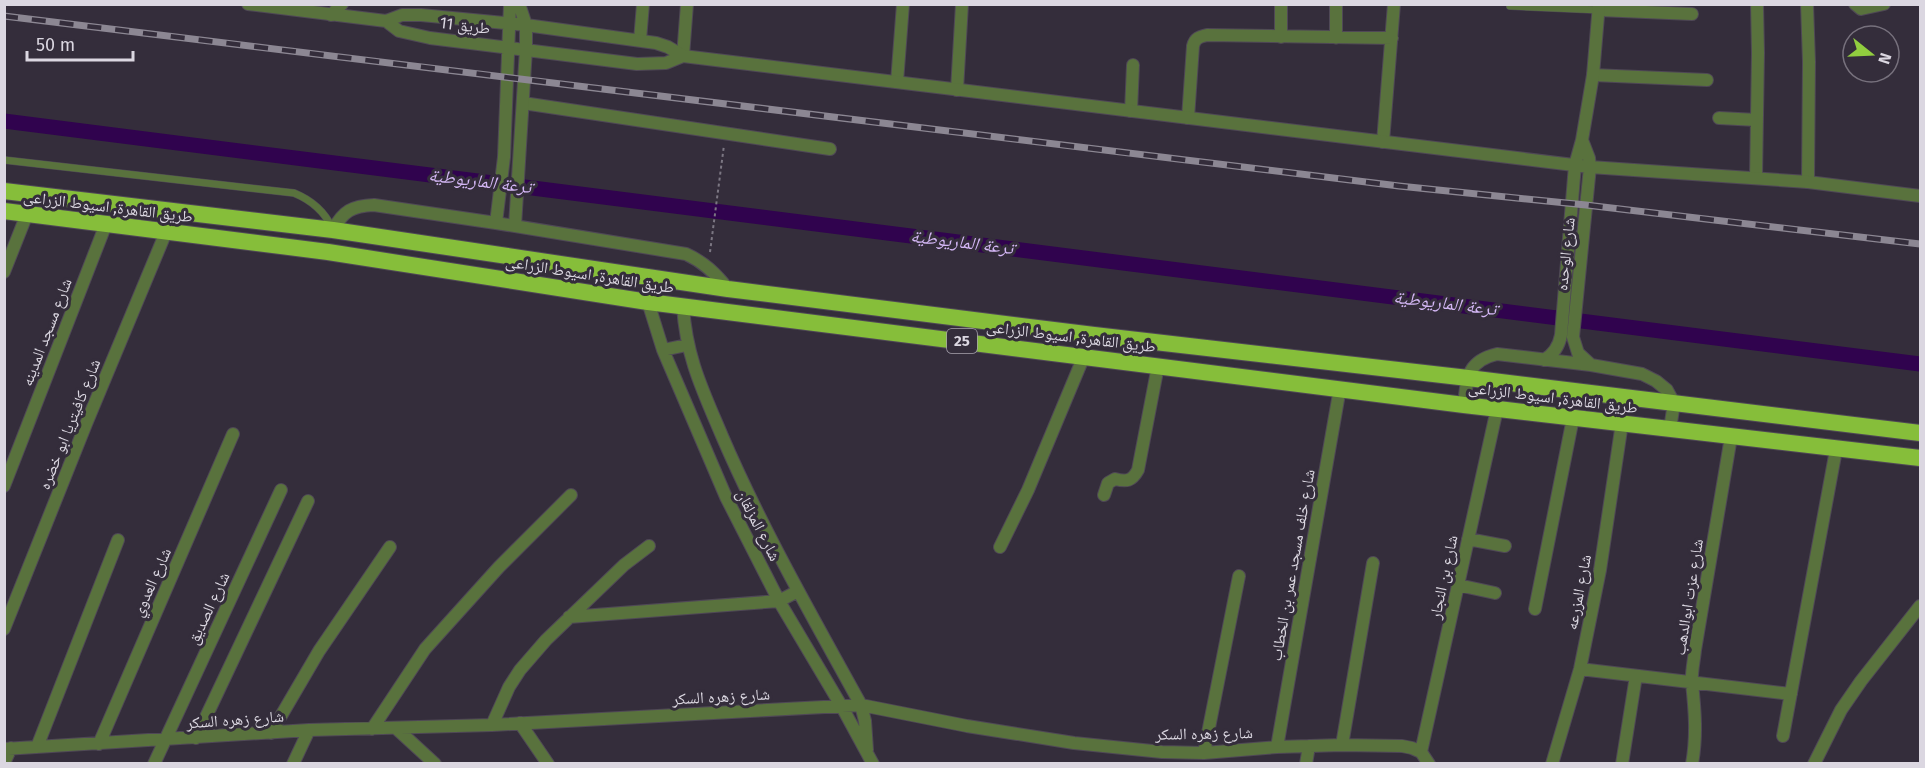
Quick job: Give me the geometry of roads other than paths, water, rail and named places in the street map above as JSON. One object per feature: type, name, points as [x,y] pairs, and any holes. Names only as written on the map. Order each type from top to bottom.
[{"type":"highway","name":"طريق القاهرة, اسيوط الزراعى","points":[[4,191],[333,230],[728,289],[1920,433]]},
{"type":"highway","name":"طريق القاهرة, اسيوط الزراعى","points":[[4,211],[328,252],[648,302],[1464,405],[1920,458]]},
{"type":"highway","points":[[328,252],[333,230]]},
{"type":"highway","points":[[728,289],[729,311]]},
{"type":"street","points":[[331,15],[342,4]]},
{"type":"street","points":[[496,223],[504,157],[510,4]]},
{"type":"street","points":[[515,226],[526,49],[526,25],[519,4]]},
{"type":"street","points":[[640,40],[642,4]]},
{"type":"street","points":[[687,4],[683,56],[1590,167],[1808,182],[1920,196]]},
{"type":"street","points":[[897,82],[903,4]]},
{"type":"street","points":[[957,90],[962,4]]},
{"type":"street","points":[[1281,4],[1281,36]]},
{"type":"street","points":[[1336,4],[1336,38]]},
{"type":"street","points":[[1383,142],[1395,4]]},
{"type":"street","points":[[1756,178],[1757,4]]},
{"type":"street","points":[[1807,4],[1808,182]]},
{"type":"street","points":[[1855,4],[1861,9],[1884,4]]},
{"type":"street","name":"طريق 11","points":[[255,5],[308,8],[331,15],[386,21],[402,15],[421,15],[526,25],[640,40],[668,47],[683,56]]},
{"type":"street","points":[[1599,7],[1692,14]]},
{"type":"street","name":"شارع الوحده","points":[[1567,336],[1570,223],[1575,165],[1582,140],[1593,75],[1599,7]]},
{"type":"street","name":"طريق 11","points":[[386,21],[399,31],[413,34],[637,64],[666,63],[683,56]]},
{"type":"street","points":[[1188,118],[1194,41],[1198,38],[1207,35],[1392,38]]},
{"type":"street","points":[[1131,111],[1133,65]]},
{"type":"street","points":[[1593,75],[1707,80]]},
{"type":"street","points":[[523,103],[830,149]]},
{"type":"street","points":[[1719,118],[1757,120]]},
{"type":"street","name":"شارع الوحده","points":[[1544,360],[1567,336],[1585,223],[1590,167],[1582,140]]},
{"type":"street","points":[[333,230],[348,210],[361,206],[496,223],[686,254],[698,259],[708,267],[728,289]]},
{"type":"street","points":[[4,272],[27,214]]},
{"type":"street","name":"شارع مسجد المدينه","points":[[4,486],[106,224]]},
{"type":"street","name":"شارع كافيتريا ابو خضره","points":[[4,629],[166,232]]},
{"type":"street","name":"شارع المزلقان","points":[[648,302],[663,350],[726,497],[779,602],[873,764]]},
{"type":"street","name":"شارع المزلقان","points":[[683,306],[687,345],[695,373],[744,489],[861,705],[867,751]]},
{"type":"street","points":[[1567,336],[1578,353],[1591,365]]},
{"type":"street","points":[[663,350],[687,345]]},
{"type":"street","points":[[1464,405],[1467,378],[1473,365],[1484,357],[1497,354],[1591,365],[1642,374],[1667,390],[1674,403],[1670,429]]},
{"type":"street","points":[[1000,548],[1028,490],[1084,356]]},
{"type":"street","points":[[1104,495],[1108,483],[1115,479],[1125,482],[1133,479],[1138,470],[1158,366]]},
{"type":"street","name":"شارع خلف مسجد عمر بن الخطاب","points":[[1277,747],[1340,388]]},
{"type":"street","name":"شارع بن النجار","points":[[1421,753],[1497,409]]},
{"type":"street","points":[[1535,609],[1573,418]]},
{"type":"street","name":"شارع المزرعه","points":[[1552,764],[1580,669],[1600,570],[1622,423]]},
{"type":"street","name":"شارع العدوي","points":[[99,744],[234,434]]},
{"type":"street","name":"شارع عزت ابوالدهب","points":[[1692,764],[1696,732],[1692,682],[1695,650],[1731,437]]},
{"type":"street","points":[[1783,736],[1836,450]]},
{"type":"street","points":[[726,497],[744,489]]},
{"type":"street","name":"شارع الصديق","points":[[154,764],[281,490]]},
{"type":"street","points":[[372,729],[425,649],[499,567],[571,495]]},
{"type":"street","points":[[196,738],[308,501]]},
{"type":"street","points":[[1468,539],[1504,546]]},
{"type":"street","points":[[37,747],[118,540]]},
{"type":"street","points":[[492,725],[509,687],[520,670],[569,617],[624,565],[649,546]]},
{"type":"street","points":[[271,733],[319,651],[390,547]]},
{"type":"street","points":[[1342,745],[1373,563]]},
{"type":"street","points":[[1204,753],[1239,576]]},
{"type":"street","points":[[1458,585],[1495,593]]},
{"type":"street","points":[[569,617],[779,602],[798,591]]},
{"type":"street","points":[[1814,764],[1841,710],[1920,606]]},
{"type":"street","points":[[1580,669],[1791,694]]},
{"type":"street","points":[[1622,764],[1636,676]]},
{"type":"street","name":"شارع زهره السكر","points":[[8,749],[309,730],[492,725],[861,705],[968,726],[1074,743],[1162,752],[1204,753],[1342,745],[1402,746],[1421,753]]},
{"type":"street","points":[[520,723],[548,764]]},
{"type":"street","points":[[397,729],[435,764]]},
{"type":"street","points":[[293,764],[309,730]]},
{"type":"street","points":[[1305,764],[1309,746]]},
{"type":"street","points":[[4,763],[8,749]]},
{"type":"street","points":[[1421,753],[1429,764]]},
{"type":"lane","points":[[1510,6],[1599,7]]},
{"type":"lane","points":[[4,160],[294,193],[313,202],[321,210],[333,230]]},
{"type":"waterway","name":"ترعة الماريوطية","points":[[4,121],[1920,364]]},
{"type":"railway","points":[[4,16],[1399,186],[1586,205],[1920,244]]}]
